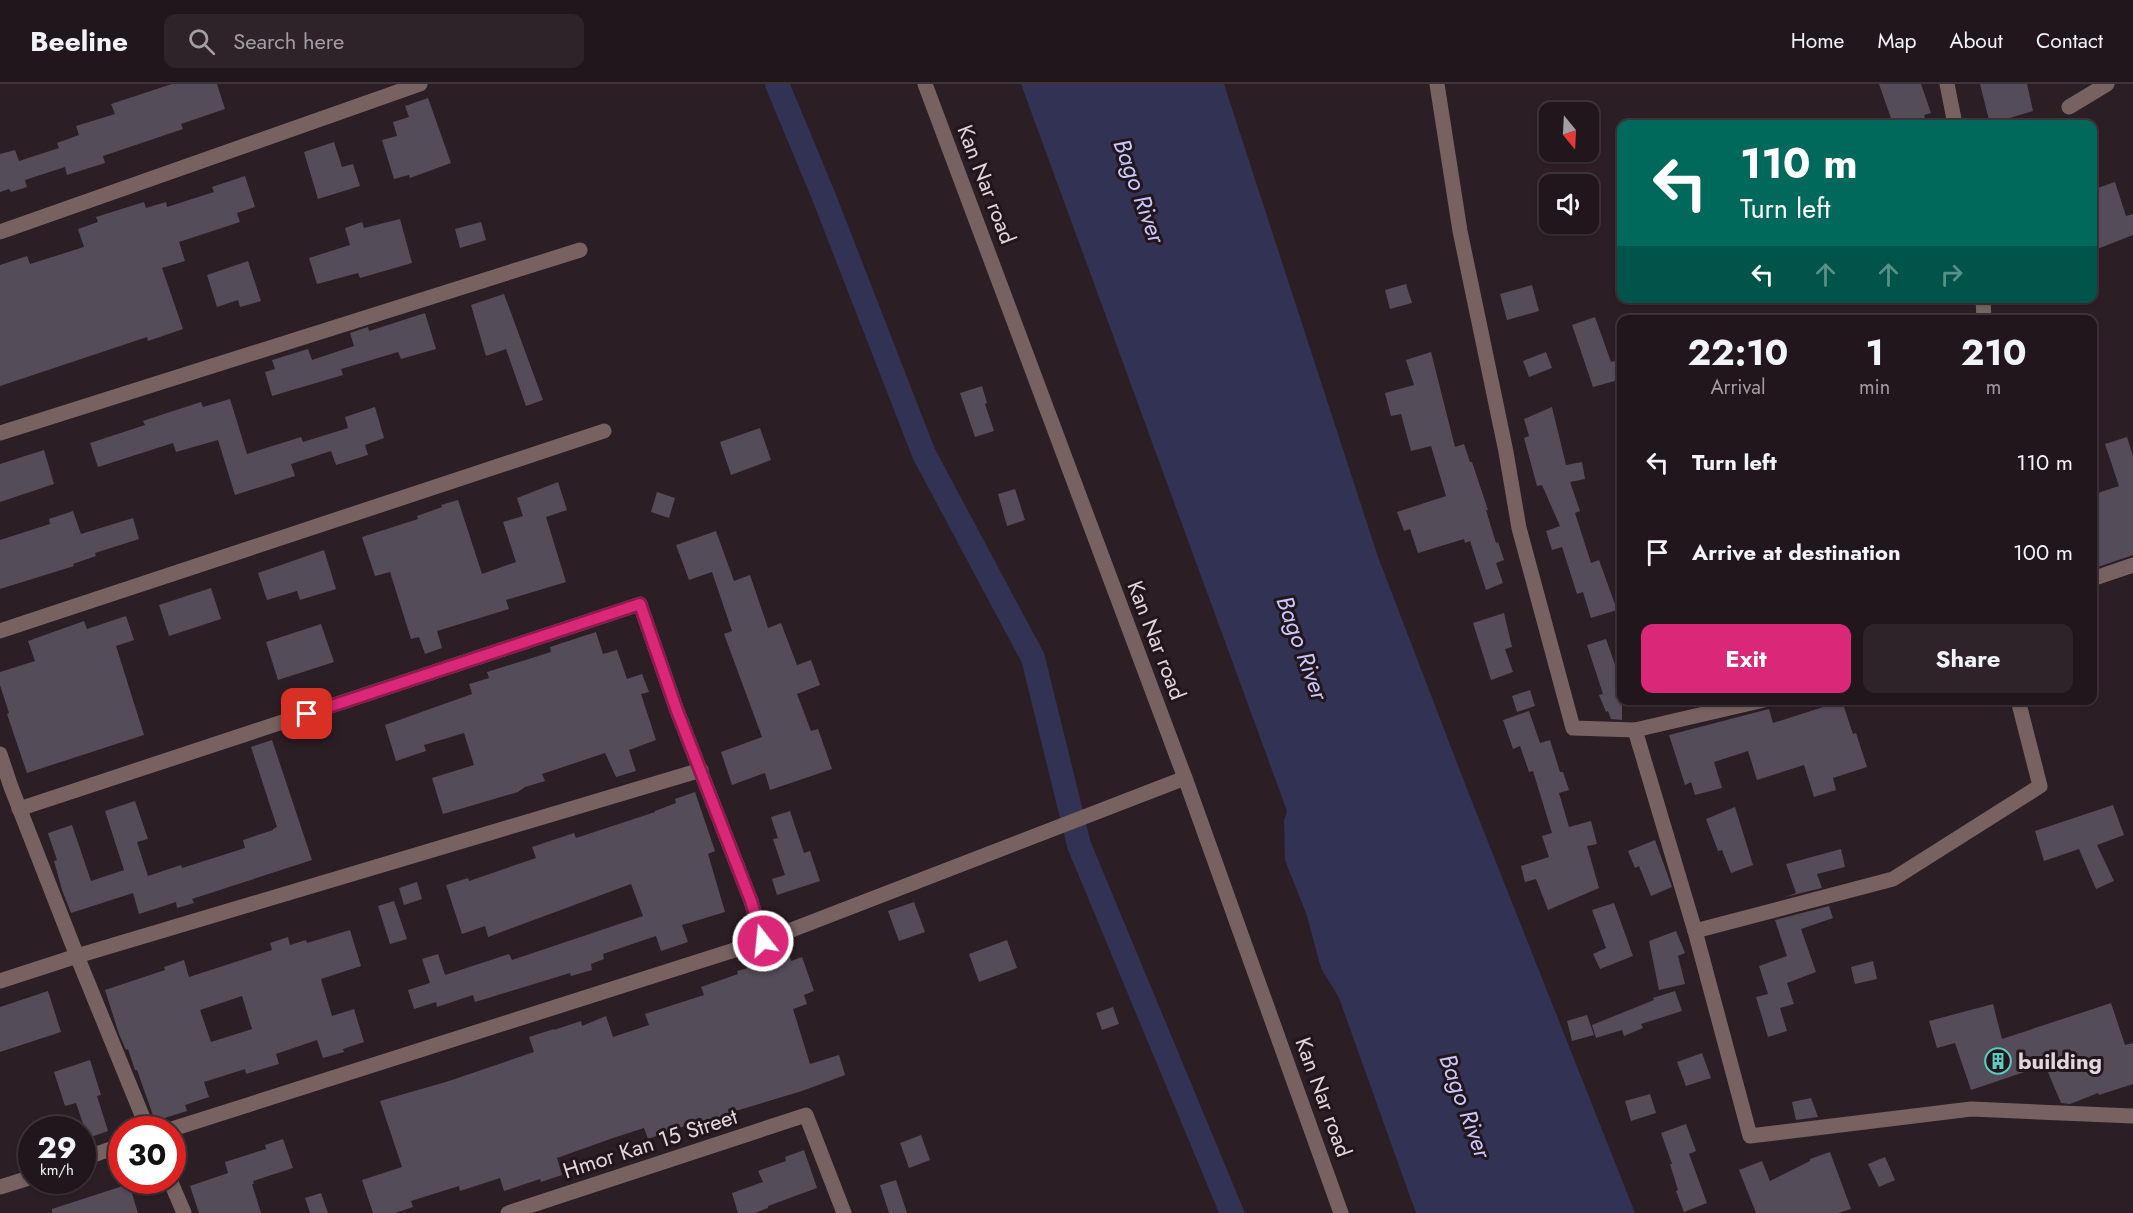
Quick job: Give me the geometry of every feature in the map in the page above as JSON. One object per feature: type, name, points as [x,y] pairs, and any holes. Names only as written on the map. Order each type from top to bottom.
[{"type":"street","points":[[0,232],[420,84]]},
{"type":"street","name":"Kan Nar road","points":[[925,84],[1185,778],[1341,1213]]},
{"type":"street","points":[[1437,84],[1460,231],[1506,452],[1519,528],[1573,729],[1635,730],[1742,705]]},
{"type":"street","points":[[1947,84],[1954,120]]},
{"type":"street","points":[[2069,107],[2107,84]]},
{"type":"street","points":[[0,433],[580,250]]},
{"type":"street","points":[[0,632],[604,431]]},
{"type":"street","points":[[2097,577],[2133,564]]},
{"type":"street","points":[[19,809],[640,604],[676,708],[751,901],[763,941]]},
{"type":"street","points":[[1695,931],[1893,879],[2040,786],[2019,705]]},
{"type":"street","points":[[1635,730],[1695,931],[1750,1136],[1971,1109],[2133,1116]]},
{"type":"street","points":[[0,754],[19,809],[142,1116]]},
{"type":"street","points":[[0,981],[701,770]]},
{"type":"street","points":[[186,1125],[763,941],[1185,778]]},
{"type":"street","name":"Hmor Kan 15 Street","points":[[508,1213],[806,1115],[844,1213]]},
{"type":"street","points":[[0,1187],[18,1181]]},
{"type":"street","points":[[176,1194],[184,1213]]},
{"type":"water","name":"Bago River","points":[[1021,84],[1224,84],[1378,557],[1635,1213],[1416,1213],[1339,998],[1321,968],[1307,916],[1285,860],[1284,821],[1287,811]]},
{"type":"building","points":[[172,84],[217,84],[225,109],[181,124],[183,129],[103,156],[105,163],[67,175],[65,167],[25,180],[27,187],[11,192],[9,189],[0,192],[0,154],[15,150],[19,161],[59,148],[57,143],[79,135],[76,126],[115,114],[111,104]]},
{"type":"building","points":[[1879,84],[1921,84],[1931,113],[1924,115],[1926,120],[1892,120]]},
{"type":"building","points":[[1980,84],[2027,84],[2033,111],[2003,120],[1989,120]]},
{"type":"building","points":[[428,98],[451,163],[410,178],[409,175],[394,179],[382,140],[397,136],[393,122],[409,117],[405,106]]},
{"type":"building","points":[[334,142],[342,167],[353,164],[360,186],[318,199],[304,152]]},
{"type":"building","points":[[245,176],[255,207],[237,213],[240,222],[179,242],[185,261],[162,268],[183,329],[148,341],[147,337],[0,386],[0,265],[27,256],[30,264],[84,247],[78,229],[98,222],[96,217],[144,202],[146,208],[166,202],[167,207],[214,192],[212,187]]},
{"type":"building","points":[[2115,182],[2126,216],[2133,214],[2133,235],[2097,249],[2097,188]]},
{"type":"building","points":[[400,219],[412,263],[360,278],[358,273],[317,284],[309,258],[350,245],[345,228],[362,222],[364,228]]},
{"type":"building","points":[[481,222],[486,240],[460,248],[455,229]]},
{"type":"building","points":[[248,261],[261,301],[240,307],[238,300],[217,307],[207,275]]},
{"type":"building","points":[[1406,284],[1412,303],[1390,309],[1385,290]]},
{"type":"building","points":[[1532,285],[1539,311],[1507,320],[1500,294]]},
{"type":"building","points":[[504,294],[543,400],[526,406],[506,349],[486,356],[471,305]]},
{"type":"building","points":[[425,313],[436,349],[401,359],[398,352],[341,369],[343,375],[272,396],[265,372],[275,369],[272,360],[308,349],[312,360],[354,346],[350,333],[368,327],[369,331]]},
{"type":"building","points":[[1595,317],[1611,362],[1617,360],[1617,380],[1593,387],[1572,325]]},
{"type":"building","points":[[1431,352],[1455,447],[1464,444],[1470,462],[1472,462],[1496,543],[1498,542],[1504,560],[1496,563],[1503,583],[1486,590],[1470,541],[1465,543],[1464,539],[1418,553],[1410,529],[1404,531],[1397,512],[1446,496],[1431,446],[1411,451],[1401,414],[1391,416],[1385,393],[1414,385],[1406,360]]},
{"type":"building","points":[[1546,352],[1552,368],[1529,377],[1523,361]]},
{"type":"building","points":[[982,386],[994,431],[975,437],[960,393]]},
{"type":"building","points":[[230,399],[247,454],[301,437],[303,442],[348,428],[345,417],[375,407],[384,438],[365,445],[368,455],[336,465],[331,451],[291,464],[295,476],[235,495],[218,440],[176,452],[173,443],[98,467],[90,443],[145,425],[143,421],[201,402],[203,407]]},
{"type":"building","points":[[1552,407],[1566,465],[1582,462],[1585,479],[1570,482],[1580,511],[1575,513],[1591,563],[1599,560],[1617,610],[1591,618],[1583,592],[1577,594],[1562,547],[1552,550],[1546,531],[1560,526],[1542,485],[1537,486],[1524,438],[1529,436],[1524,419]]},
{"type":"building","points":[[760,428],[771,460],[731,475],[720,442]]},
{"type":"building","points":[[2127,437],[2133,456],[2133,555],[2097,567],[2097,493],[2119,486],[2105,444]]},
{"type":"building","points":[[44,450],[54,484],[0,502],[0,464]]},
{"type":"building","points":[[558,482],[567,510],[546,517],[566,582],[506,600],[509,609],[437,631],[442,648],[425,654],[419,637],[411,639],[390,572],[375,576],[362,537],[418,519],[417,516],[458,500],[482,574],[516,562],[503,522],[523,516],[517,498]]},
{"type":"building","points":[[1015,489],[1025,520],[1007,526],[998,494]]},
{"type":"building","points":[[657,492],[675,498],[669,518],[651,512]]},
{"type":"building","points":[[73,511],[81,534],[133,518],[139,539],[95,553],[96,556],[73,564],[74,566],[0,589],[0,540],[50,524],[49,519]]},
{"type":"building","points":[[716,531],[734,581],[750,575],[768,628],[781,623],[797,665],[811,660],[820,685],[797,694],[811,731],[818,729],[832,769],[770,790],[765,773],[732,785],[721,752],[762,737],[724,634],[732,631],[712,572],[689,580],[676,545]]},
{"type":"building","points":[[324,550],[336,589],[300,600],[297,591],[267,600],[258,573]]},
{"type":"building","points":[[211,588],[221,619],[169,636],[159,605]]},
{"type":"building","points":[[1504,613],[1512,647],[1505,649],[1513,672],[1491,680],[1473,623]]},
{"type":"building","points":[[126,616],[134,640],[116,646],[144,735],[27,773],[7,714],[9,713],[0,685],[0,672],[35,661],[28,641],[84,621],[87,629]]},
{"type":"building","points":[[321,624],[334,662],[278,680],[266,642]]},
{"type":"building","points":[[596,632],[603,654],[617,650],[627,679],[642,674],[649,692],[641,694],[656,740],[629,750],[636,771],[616,777],[605,753],[542,774],[545,781],[525,787],[518,792],[443,814],[432,778],[474,765],[464,733],[424,745],[426,751],[396,761],[385,725],[472,694],[469,684],[489,678],[487,672],[551,652],[550,647]]},
{"type":"building","points":[[1606,639],[1617,671],[1617,705],[1622,705],[1622,720],[1611,719],[1608,711],[1606,712],[1599,695],[1603,694],[1587,645]]},
{"type":"building","points":[[1530,690],[1535,706],[1517,712],[1512,696]]},
{"type":"building","points":[[1829,705],[1843,705],[1853,734],[1856,733],[1867,767],[1833,778],[1836,790],[1814,797],[1804,765],[1757,780],[1748,751],[1714,762],[1722,788],[1695,795],[1691,782],[1685,785],[1669,735],[1769,709],[1773,723]]},
{"type":"building","points":[[1529,711],[1540,743],[1550,740],[1560,772],[1563,772],[1569,790],[1559,793],[1569,827],[1591,821],[1597,844],[1587,846],[1599,888],[1548,910],[1536,879],[1525,882],[1521,866],[1549,857],[1542,836],[1552,833],[1533,771],[1529,772],[1520,746],[1513,749],[1503,720]]},
{"type":"building","points":[[272,740],[312,860],[192,899],[194,903],[177,908],[176,902],[139,914],[133,893],[71,913],[62,890],[54,861],[57,860],[48,833],[72,825],[91,881],[124,870],[105,811],[135,801],[148,839],[137,842],[148,876],[245,848],[243,840],[277,827],[251,747]]},
{"type":"building","points":[[695,792],[715,851],[708,854],[725,912],[682,925],[688,942],[661,951],[656,936],[603,954],[604,959],[591,964],[592,970],[571,976],[570,973],[475,1002],[473,995],[437,1007],[436,1002],[414,1009],[408,990],[430,983],[422,959],[438,954],[445,975],[509,954],[512,960],[643,916],[631,884],[488,937],[485,926],[462,934],[446,885],[468,878],[469,881],[536,858],[532,847],[574,833],[576,838],[655,812],[676,803],[675,799]]},
{"type":"building","points":[[2113,805],[2124,835],[2097,845],[2114,881],[2096,889],[2079,849],[2044,861],[2035,831]]},
{"type":"building","points":[[1735,807],[1753,865],[1731,873],[1722,850],[1718,851],[1706,819]]},
{"type":"building","points":[[790,811],[804,853],[810,851],[820,881],[777,895],[772,879],[785,875],[773,839],[778,838],[771,817]]},
{"type":"building","points":[[1655,840],[1672,887],[1651,896],[1639,866],[1635,868],[1628,851]]},
{"type":"building","points":[[1841,849],[1845,867],[1817,874],[1822,888],[1785,897],[1796,893],[1786,864]]},
{"type":"building","points":[[417,882],[422,899],[404,905],[399,888]]},
{"type":"building","points":[[394,901],[407,939],[390,944],[378,906]]},
{"type":"building","points":[[914,902],[925,932],[899,941],[888,911]]},
{"type":"building","points":[[1614,903],[1633,956],[1600,969],[1593,954],[1606,948],[1592,910]]},
{"type":"building","points":[[1829,906],[1833,918],[1801,929],[1816,972],[1787,983],[1794,1004],[1780,1008],[1787,1031],[1768,1037],[1756,997],[1768,994],[1759,966],[1787,956],[1775,920]]},
{"type":"building","points":[[350,930],[361,966],[321,979],[332,1016],[354,1009],[364,1042],[343,1049],[344,1052],[323,1058],[317,1040],[276,1054],[279,1064],[246,1074],[245,1069],[204,1082],[209,1097],[185,1105],[187,1111],[171,1116],[153,1116],[137,1070],[119,1034],[105,990],[165,970],[164,967],[184,960],[189,977],[272,950],[270,943],[288,937],[290,945],[306,940],[307,943]],"holes":[[[242,996],[252,1029],[211,1042],[200,1010]]]},
{"type":"building","points":[[1676,931],[1685,953],[1678,956],[1685,984],[1659,990],[1649,941]]},
{"type":"building","points":[[1007,940],[1017,968],[979,982],[969,954]]},
{"type":"building","points":[[790,957],[791,961],[802,957],[814,991],[804,995],[807,1004],[793,1009],[810,1064],[839,1055],[845,1075],[802,1091],[729,1113],[731,1119],[699,1130],[696,1122],[648,1139],[644,1128],[613,1138],[557,1158],[562,1175],[541,1182],[540,1179],[504,1191],[500,1178],[460,1191],[459,1186],[411,1201],[413,1207],[395,1213],[373,1213],[362,1180],[402,1167],[380,1101],[449,1081],[534,1052],[529,1037],[581,1021],[582,1026],[606,1016],[613,1037],[649,1025],[645,1014],[704,995],[701,987],[738,974],[737,971]]},
{"type":"building","points":[[1873,961],[1877,979],[1855,984],[1851,967]]},
{"type":"building","points":[[48,991],[61,1032],[0,1052],[0,1007]]},
{"type":"building","points":[[1675,991],[1682,1011],[1641,1024],[1643,1028],[1624,1036],[1622,1030],[1596,1038],[1592,1025],[1654,1000],[1653,998]]},
{"type":"building","points":[[2111,1003],[2125,1045],[2133,1043],[2133,1084],[2099,1095],[2098,1093],[2070,1104],[2061,1103],[2045,1065],[1971,1090],[1955,1043],[1937,1048],[1929,1021],[1993,1004],[2002,1039]]},
{"type":"building","points":[[1113,1007],[1119,1024],[1102,1030],[1096,1013]]},
{"type":"building","points":[[1587,1015],[1594,1035],[1572,1041],[1567,1021]]},
{"type":"building","points":[[1702,1053],[1711,1078],[1686,1086],[1677,1062]]},
{"type":"building","points":[[90,1060],[101,1095],[97,1096],[108,1131],[96,1135],[96,1116],[80,1116],[76,1103],[65,1106],[54,1072]]},
{"type":"building","points":[[1650,1094],[1656,1113],[1631,1121],[1625,1101]]},
{"type":"building","points":[[1811,1098],[1818,1117],[1796,1120],[1792,1102]]},
{"type":"building","points":[[1686,1124],[1696,1151],[1689,1154],[1707,1203],[1684,1212],[1676,1191],[1678,1190],[1670,1164],[1672,1164],[1661,1133]]},
{"type":"building","points":[[921,1135],[930,1160],[909,1168],[900,1143]]},
{"type":"building","points":[[283,1139],[293,1168],[253,1181],[261,1213],[199,1213],[190,1186],[228,1173],[225,1162],[266,1149],[265,1145]]},
{"type":"building","points":[[804,1150],[817,1188],[755,1213],[738,1213],[732,1193],[763,1182],[758,1171],[786,1161],[785,1157]]},
{"type":"building","points":[[1830,1152],[1851,1209],[1838,1213],[1756,1213],[1739,1170],[1762,1161],[1770,1181],[1810,1159]]},
{"type":"building","points":[[1885,1157],[1895,1180],[1879,1187],[1868,1164]]},
{"type":"building","points":[[896,1180],[907,1213],[889,1213],[880,1185]]},
{"type":"building","points":[[108,1191],[108,1194],[132,1194],[138,1213],[52,1213],[52,1209]]},
{"type":"building","points":[[321,1193],[328,1213],[310,1213],[305,1198]]},
{"type":"waterway","points":[[777,84],[824,197],[924,454],[1033,658],[1079,845],[1232,1213]]},
{"type":"place","name":"building","points":[[1998,1061]]},
{"type":"route","points":[[307,714],[640,604],[676,708],[724,827],[763,941]]}]
